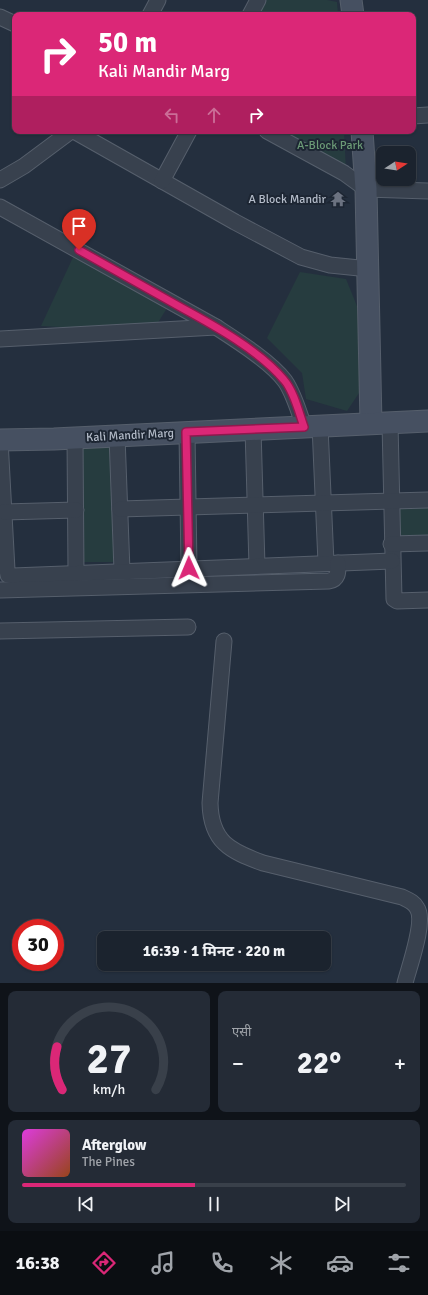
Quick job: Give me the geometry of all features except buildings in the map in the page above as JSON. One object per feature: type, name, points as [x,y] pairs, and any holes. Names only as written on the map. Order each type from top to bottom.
[{"type":"street","points":[[152,12],[158,0]]},
{"type":"street","points":[[252,12],[258,0]]},
{"type":"street","points":[[351,0],[352,12]]},
{"type":"street","points":[[0,17],[12,23]]},
{"type":"street","points":[[416,116],[428,115]]},
{"type":"street","points":[[0,180],[24,166],[68,134]]},
{"type":"street","points":[[77,134],[301,257],[330,265],[369,269]]},
{"type":"street","points":[[162,181],[186,134]]},
{"type":"street","points":[[272,134],[344,173],[366,188],[428,191]]},
{"type":"street","points":[[362,134],[369,269],[380,423],[391,500],[394,599],[398,601],[428,600]]},
{"type":"street","points":[[0,207],[216,327],[270,366],[285,380],[294,398],[312,426],[332,563],[338,574],[337,578],[329,581],[0,590]]},
{"type":"street","points":[[0,339],[216,327]]},
{"type":"street","name":"Kali Mandir Marg","points":[[0,440],[75,438],[428,421]]},
{"type":"street","points":[[253,429],[257,566]]},
{"type":"street","points":[[186,432],[189,568]]},
{"type":"street","points":[[118,436],[122,571]]},
{"type":"street","points":[[75,438],[76,573]]},
{"type":"street","points":[[0,440],[4,512],[3,539],[8,575],[392,561]]},
{"type":"street","points":[[120,509],[428,500]]},
{"type":"street","points":[[4,512],[76,510]]},
{"type":"street","points":[[392,544],[428,543]]},
{"type":"street","points":[[0,630],[188,627]]},
{"type":"street","points":[[224,641],[210,803],[210,812],[217,833],[223,842],[242,856],[263,863],[402,897],[412,902],[418,908],[420,926],[405,983]]},
{"type":"green space","points":[[261,0],[327,0],[337,2],[338,12],[255,12]]},
{"type":"green space","name":"A-Block Park","points":[[277,134],[344,134],[346,170]]},
{"type":"green space","points":[[75,253],[169,305],[152,332],[41,326]]},
{"type":"green space","points":[[300,272],[346,279],[370,338],[359,393],[347,411],[306,399],[302,373],[267,338]]},
{"type":"green space","points":[[115,438],[120,562],[78,562],[78,441]]},
{"type":"green space","points":[[428,507],[428,538],[399,538],[398,508]]},
{"type":"place","name":"A Block Mandir","points":[[338,199]]},
{"type":"route","points":[[79,250],[216,327],[248,349],[285,380],[294,398],[304,427],[186,432],[189,568]]}]
